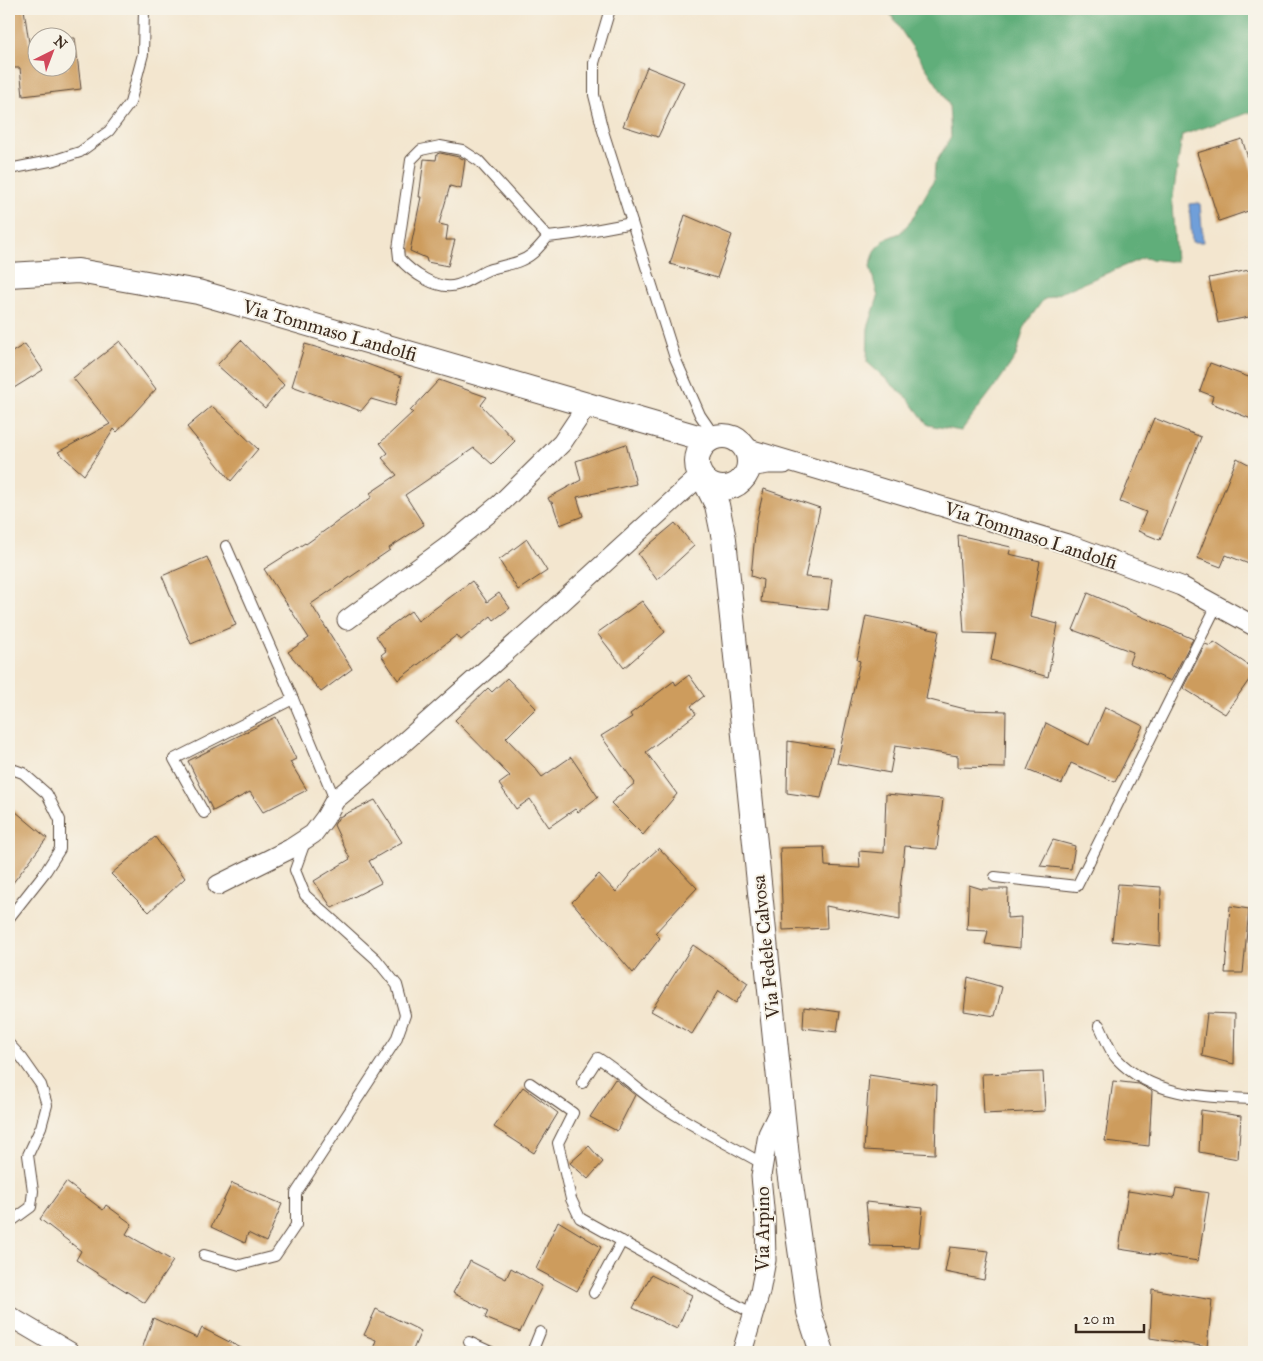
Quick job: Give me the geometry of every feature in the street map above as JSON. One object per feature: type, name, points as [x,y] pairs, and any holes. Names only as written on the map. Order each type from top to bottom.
[{"type":"street","name":"Via Tommaso Landolfi","points":[[9,275],[78,272],[198,292],[646,422],[711,438]]},
{"type":"street","points":[[347,620],[448,547],[499,505],[562,443],[588,404]]},
{"type":"street","name":"Via Tommaso Landolfi","points":[[646,422],[675,440],[701,472]]},
{"type":"street","points":[[723,435],[732,436],[740,441],[745,465],[734,486],[716,487],[701,472],[698,453],[711,438],[723,435]]},
{"type":"street","name":"Via Tommaso Landolfi","points":[[745,465],[801,465],[1071,545],[1180,586],[1254,626]]},
{"type":"street","name":"Via Fedele Calvosa","points":[[724,539],[730,510],[745,465]]},
{"type":"street","points":[[218,885],[290,849],[313,834],[335,800],[402,744],[541,621],[701,472]]},
{"type":"street","name":"Via Fedele Calvosa","points":[[701,472],[718,505],[724,539],[781,1107],[809,1312],[822,1352]]},
{"type":"street","name":"Via Arpino","points":[[742,1352],[766,1260],[761,1176],[768,1134],[781,1107]]},
{"type":"street","points":[[9,1316],[70,1352]]},
{"type":"lane","points":[[9,169],[55,160],[80,152],[109,131],[130,102],[143,54],[144,9]]},
{"type":"lane","points":[[610,9],[594,62],[594,95],[612,163],[675,358],[711,438]]},
{"type":"lane","points":[[548,237],[479,161],[462,150],[440,146],[421,150],[411,160],[398,249],[399,258],[412,270],[441,285],[455,286],[487,270],[512,264],[532,255],[548,237],[632,223]]},
{"type":"lane","points":[[226,546],[335,800]]},
{"type":"lane","points":[[995,877],[1077,886],[1217,605]]},
{"type":"lane","points":[[204,813],[174,759],[293,699]]},
{"type":"lane","points":[[9,768],[23,772],[48,794],[60,820],[60,849],[46,871],[9,918]]},
{"type":"lane","points":[[204,1255],[240,1264],[275,1256],[296,1224],[296,1193],[396,1040],[405,1015],[397,985],[376,959],[304,895],[295,870],[306,838]]},
{"type":"lane","points":[[1099,1025],[1116,1058],[1136,1076],[1171,1091],[1208,1097],[1254,1099]]},
{"type":"lane","points":[[9,1044],[22,1058],[41,1085],[47,1105],[41,1127],[28,1155],[33,1191],[31,1207],[9,1223]]},
{"type":"lane","points":[[582,1083],[598,1058],[618,1070],[653,1100],[704,1132],[763,1164]]},
{"type":"lane","points":[[530,1083],[573,1113],[558,1143],[571,1199],[580,1218],[753,1314]]},
{"type":"lane","points":[[594,1293],[622,1241]]},
{"type":"lane","points":[[532,1352],[540,1332]]},
{"type":"lane","points":[[469,1342],[490,1352]]},
{"type":"green space","points":[[887,9],[1254,9],[1254,111],[1182,135],[1172,204],[1176,262],[1143,258],[1043,300],[1025,325],[1016,356],[961,431],[928,425],[909,400],[867,362],[868,328],[878,297],[870,266],[875,251],[885,239],[900,233],[911,221],[934,180],[935,164],[951,137],[949,105]]},
{"type":"water","points":[[1200,203],[1203,242],[1192,242],[1189,204]]},
{"type":"building","points":[[9,9],[24,9],[28,36],[28,78],[78,78],[78,64],[81,89],[23,96],[20,68],[9,68]]},
{"type":"building","points":[[647,67],[684,82],[658,137],[623,126]]},
{"type":"building","points":[[1242,139],[1254,177],[1254,209],[1219,221],[1197,153]]},
{"type":"building","points":[[440,153],[465,160],[461,189],[450,186],[439,224],[448,226],[446,240],[455,240],[448,266],[427,262],[426,258],[410,251],[421,197],[419,197],[424,159],[436,160],[437,154]]},
{"type":"building","points":[[685,215],[732,235],[717,278],[670,264]]},
{"type":"building","points":[[1254,269],[1254,316],[1218,323],[1209,278]]},
{"type":"building","points":[[241,340],[284,385],[265,408],[217,365]]},
{"type":"building","points":[[120,341],[156,389],[117,432],[114,429],[84,475],[58,452],[110,424],[73,378]]},
{"type":"building","points":[[25,344],[43,370],[9,391],[9,354]]},
{"type":"building","points":[[305,344],[343,355],[402,377],[395,406],[371,399],[361,411],[292,386]]},
{"type":"building","points":[[1210,363],[1254,379],[1254,420],[1211,403],[1213,396],[1200,391]]},
{"type":"building","points":[[439,380],[487,397],[481,405],[515,441],[492,464],[474,448],[405,495],[424,525],[311,604],[352,669],[321,692],[288,652],[309,638],[264,569],[306,544],[372,497],[370,493],[397,475],[382,458],[388,453],[380,443],[413,412],[410,411]]},
{"type":"building","points":[[212,406],[258,449],[231,481],[187,427]]},
{"type":"building","points":[[1154,418],[1201,437],[1160,540],[1138,531],[1146,512],[1120,502]]},
{"type":"building","points":[[626,444],[636,484],[577,497],[583,516],[560,525],[552,502],[548,498],[581,480],[576,461]]},
{"type":"building","points":[[1237,458],[1254,467],[1254,566],[1226,555],[1221,567],[1197,558]]},
{"type":"building","points":[[764,489],[820,508],[805,577],[832,579],[828,610],[761,602],[763,580],[751,576],[756,523]]},
{"type":"building","points":[[675,523],[694,546],[657,580],[638,554]]},
{"type":"building","points":[[958,535],[1011,547],[1009,554],[1040,561],[1030,617],[1058,624],[1048,677],[991,660],[996,634],[964,633]]},
{"type":"building","points":[[527,539],[547,571],[518,590],[499,560]]},
{"type":"building","points":[[207,557],[236,625],[191,644],[162,576]]},
{"type":"building","points":[[472,581],[487,602],[499,593],[510,608],[494,620],[491,616],[461,640],[457,635],[398,680],[381,655],[386,651],[376,636],[411,611],[418,621]]},
{"type":"building","points":[[1088,593],[1193,639],[1171,681],[1129,663],[1133,652],[1073,630]]},
{"type":"building","points":[[642,601],[665,632],[624,668],[597,633]]},
{"type":"building","points":[[866,616],[939,631],[926,699],[969,710],[1006,711],[1005,768],[958,767],[958,756],[895,746],[890,773],[837,763],[860,661],[857,660]]},
{"type":"building","points":[[1214,642],[1254,669],[1254,673],[1225,714],[1183,688],[1205,644],[1211,646]]},
{"type":"building","points":[[689,675],[704,696],[691,706],[696,714],[646,752],[677,794],[643,835],[611,803],[635,783],[601,736],[632,717],[630,714],[674,681],[676,685]]},
{"type":"building","points":[[507,678],[536,708],[506,738],[542,777],[571,757],[598,797],[578,812],[575,809],[549,827],[530,799],[516,809],[499,784],[510,776],[455,720],[488,688],[492,692]]},
{"type":"building","points":[[1105,707],[1143,726],[1115,782],[1071,763],[1062,784],[1027,770],[1046,723],[1089,745]]},
{"type":"building","points":[[276,717],[296,759],[290,762],[307,790],[263,812],[250,792],[213,811],[188,761]]},
{"type":"building","points":[[788,741],[833,748],[821,798],[787,793]]},
{"type":"building","points":[[886,794],[943,799],[937,849],[905,846],[900,889],[900,920],[826,906],[827,928],[783,930],[780,848],[824,847],[825,866],[860,868],[859,851],[884,853]]},
{"type":"building","points":[[375,800],[402,842],[369,861],[381,883],[332,908],[314,881],[350,859],[334,825],[339,817]]},
{"type":"building","points":[[9,806],[47,838],[9,888]]},
{"type":"building","points":[[155,837],[185,878],[149,912],[111,874]]},
{"type":"building","points":[[1053,840],[1075,846],[1071,869],[1040,866]]},
{"type":"building","points":[[659,848],[697,888],[655,933],[660,938],[633,973],[572,902],[599,874],[616,892],[632,872]]},
{"type":"building","points":[[1118,884],[1161,887],[1160,946],[1112,941]]},
{"type":"building","points":[[969,885],[982,889],[1008,889],[1007,918],[1021,917],[1020,948],[985,944],[988,931],[967,930]]},
{"type":"building","points":[[1230,906],[1249,909],[1243,973],[1225,973]]},
{"type":"building","points":[[693,945],[748,983],[736,1003],[718,991],[692,1034],[651,1011]]},
{"type":"building","points":[[968,977],[1002,987],[995,1016],[964,1011]]},
{"type":"building","points":[[804,1007],[840,1012],[837,1032],[803,1028]]},
{"type":"building","points":[[1207,1013],[1235,1014],[1234,1064],[1202,1056]]},
{"type":"building","points":[[1043,1072],[1045,1111],[984,1114],[982,1074]]},
{"type":"building","points":[[869,1075],[937,1085],[935,1154],[864,1150]]},
{"type":"building","points":[[615,1079],[635,1095],[617,1131],[590,1117]]},
{"type":"building","points":[[1113,1081],[1139,1084],[1152,1091],[1149,1146],[1105,1141]]},
{"type":"building","points":[[523,1087],[558,1113],[534,1153],[494,1127]]},
{"type":"building","points":[[1201,1110],[1241,1116],[1238,1159],[1199,1152]]},
{"type":"building","points":[[589,1146],[603,1162],[588,1179],[570,1163]]},
{"type":"building","points":[[66,1182],[103,1210],[106,1205],[132,1224],[126,1234],[173,1261],[145,1303],[76,1260],[81,1251],[40,1219]]},
{"type":"building","points":[[232,1183],[282,1204],[266,1242],[248,1233],[245,1243],[211,1227]]},
{"type":"building","points":[[1176,1188],[1209,1193],[1198,1261],[1119,1249],[1128,1191],[1174,1198]]},
{"type":"building","points":[[866,1202],[923,1208],[919,1247],[870,1246]]},
{"type":"building","points":[[558,1221],[601,1247],[577,1291],[536,1269]]},
{"type":"building","points":[[950,1247],[989,1251],[984,1280],[945,1272]]},
{"type":"building","points":[[470,1261],[506,1279],[511,1268],[542,1286],[520,1332],[485,1318],[488,1311],[453,1293]]},
{"type":"building","points":[[651,1275],[692,1295],[677,1329],[633,1308]]},
{"type":"building","points":[[1152,1289],[1212,1300],[1207,1347],[1150,1338]]},
{"type":"building","points":[[376,1309],[421,1331],[412,1352],[372,1352],[376,1340],[364,1335]]},
{"type":"building","points":[[153,1318],[197,1338],[202,1328],[249,1352],[141,1352]]}]
